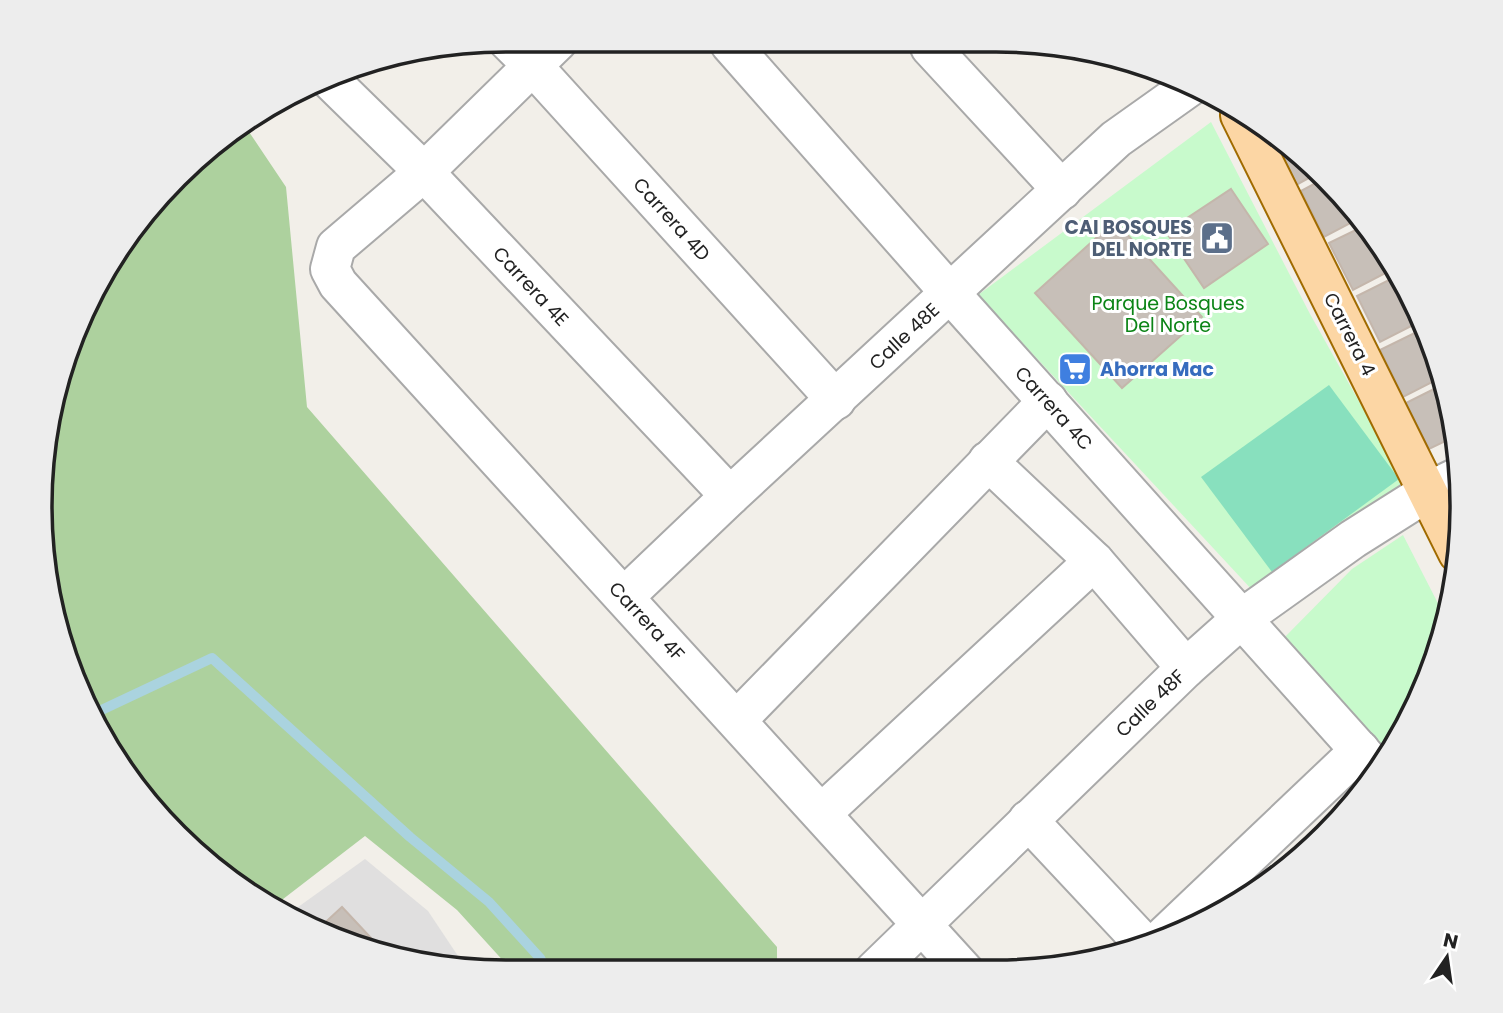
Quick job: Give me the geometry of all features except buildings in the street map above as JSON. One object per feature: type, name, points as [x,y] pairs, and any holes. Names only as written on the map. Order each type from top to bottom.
[{"type":"main road","name":"Carrera 4","points":[[1247,128],[1444,483],[1450,513]]},
{"type":"street","points":[[424,172],[529,52]]},
{"type":"street","name":"Carrera 4D","points":[[535,52],[835,400]]},
{"type":"street","name":"Carrera 4C","points":[[737,52],[1370,761]]},
{"type":"street","points":[[935,52],[1062,190]]},
{"type":"street","name":"Carrera 4E","points":[[336,86],[424,172],[730,496]]},
{"type":"street","name":"Calle 48E","points":[[624,597],[1115,139],[1181,92]]},
{"type":"street","name":"Carrera 4F","points":[[424,172],[336,247],[330,269],[338,284],[954,960]]},
{"type":"street","points":[[737,720],[1048,401]]},
{"type":"street","points":[[988,461],[1094,561],[1186,668]]},
{"type":"street","name":"Calle 48F","points":[[885,960],[1186,668],[1241,619],[1353,539],[1444,483]]},
{"type":"street","points":[[822,813],[1094,561]]},
{"type":"street","points":[[1186,919],[1370,761]]},
{"type":"street","points":[[1028,820],[1138,937]]},
{"type":"shaded area","points":[[365,859],[428,911],[460,958],[389,945],[333,926],[296,909]]},
{"type":"green space","name":"Parque Bosques Del Norte","points":[[1211,122],[1310,314],[1404,482],[1254,592],[978,295]]},
{"type":"green space","points":[[249,132],[286,187],[307,407],[777,947],[777,960],[502,960],[457,910],[365,836],[281,901],[207,848],[185,828],[146,783],[113,734],[77,652],[68,624],[56,566],[52,506],[56,447],[68,389],[99,306],[129,254],[165,207],[207,165]]},
{"type":"green space","points":[[1329,385],[1399,479],[1272,572],[1201,477]]},
{"type":"green space","points":[[1403,535],[1439,606],[1416,680],[1378,753],[1280,642],[1352,569]]},
{"type":"waterway","points":[[101,710],[212,658],[410,837],[489,902],[541,960]]},
{"type":"place","name":"CAI BOSQUES DEL NORTE","points":[[1217,238]]},
{"type":"place","name":"Ahorra Mac","points":[[1075,369]]}]
